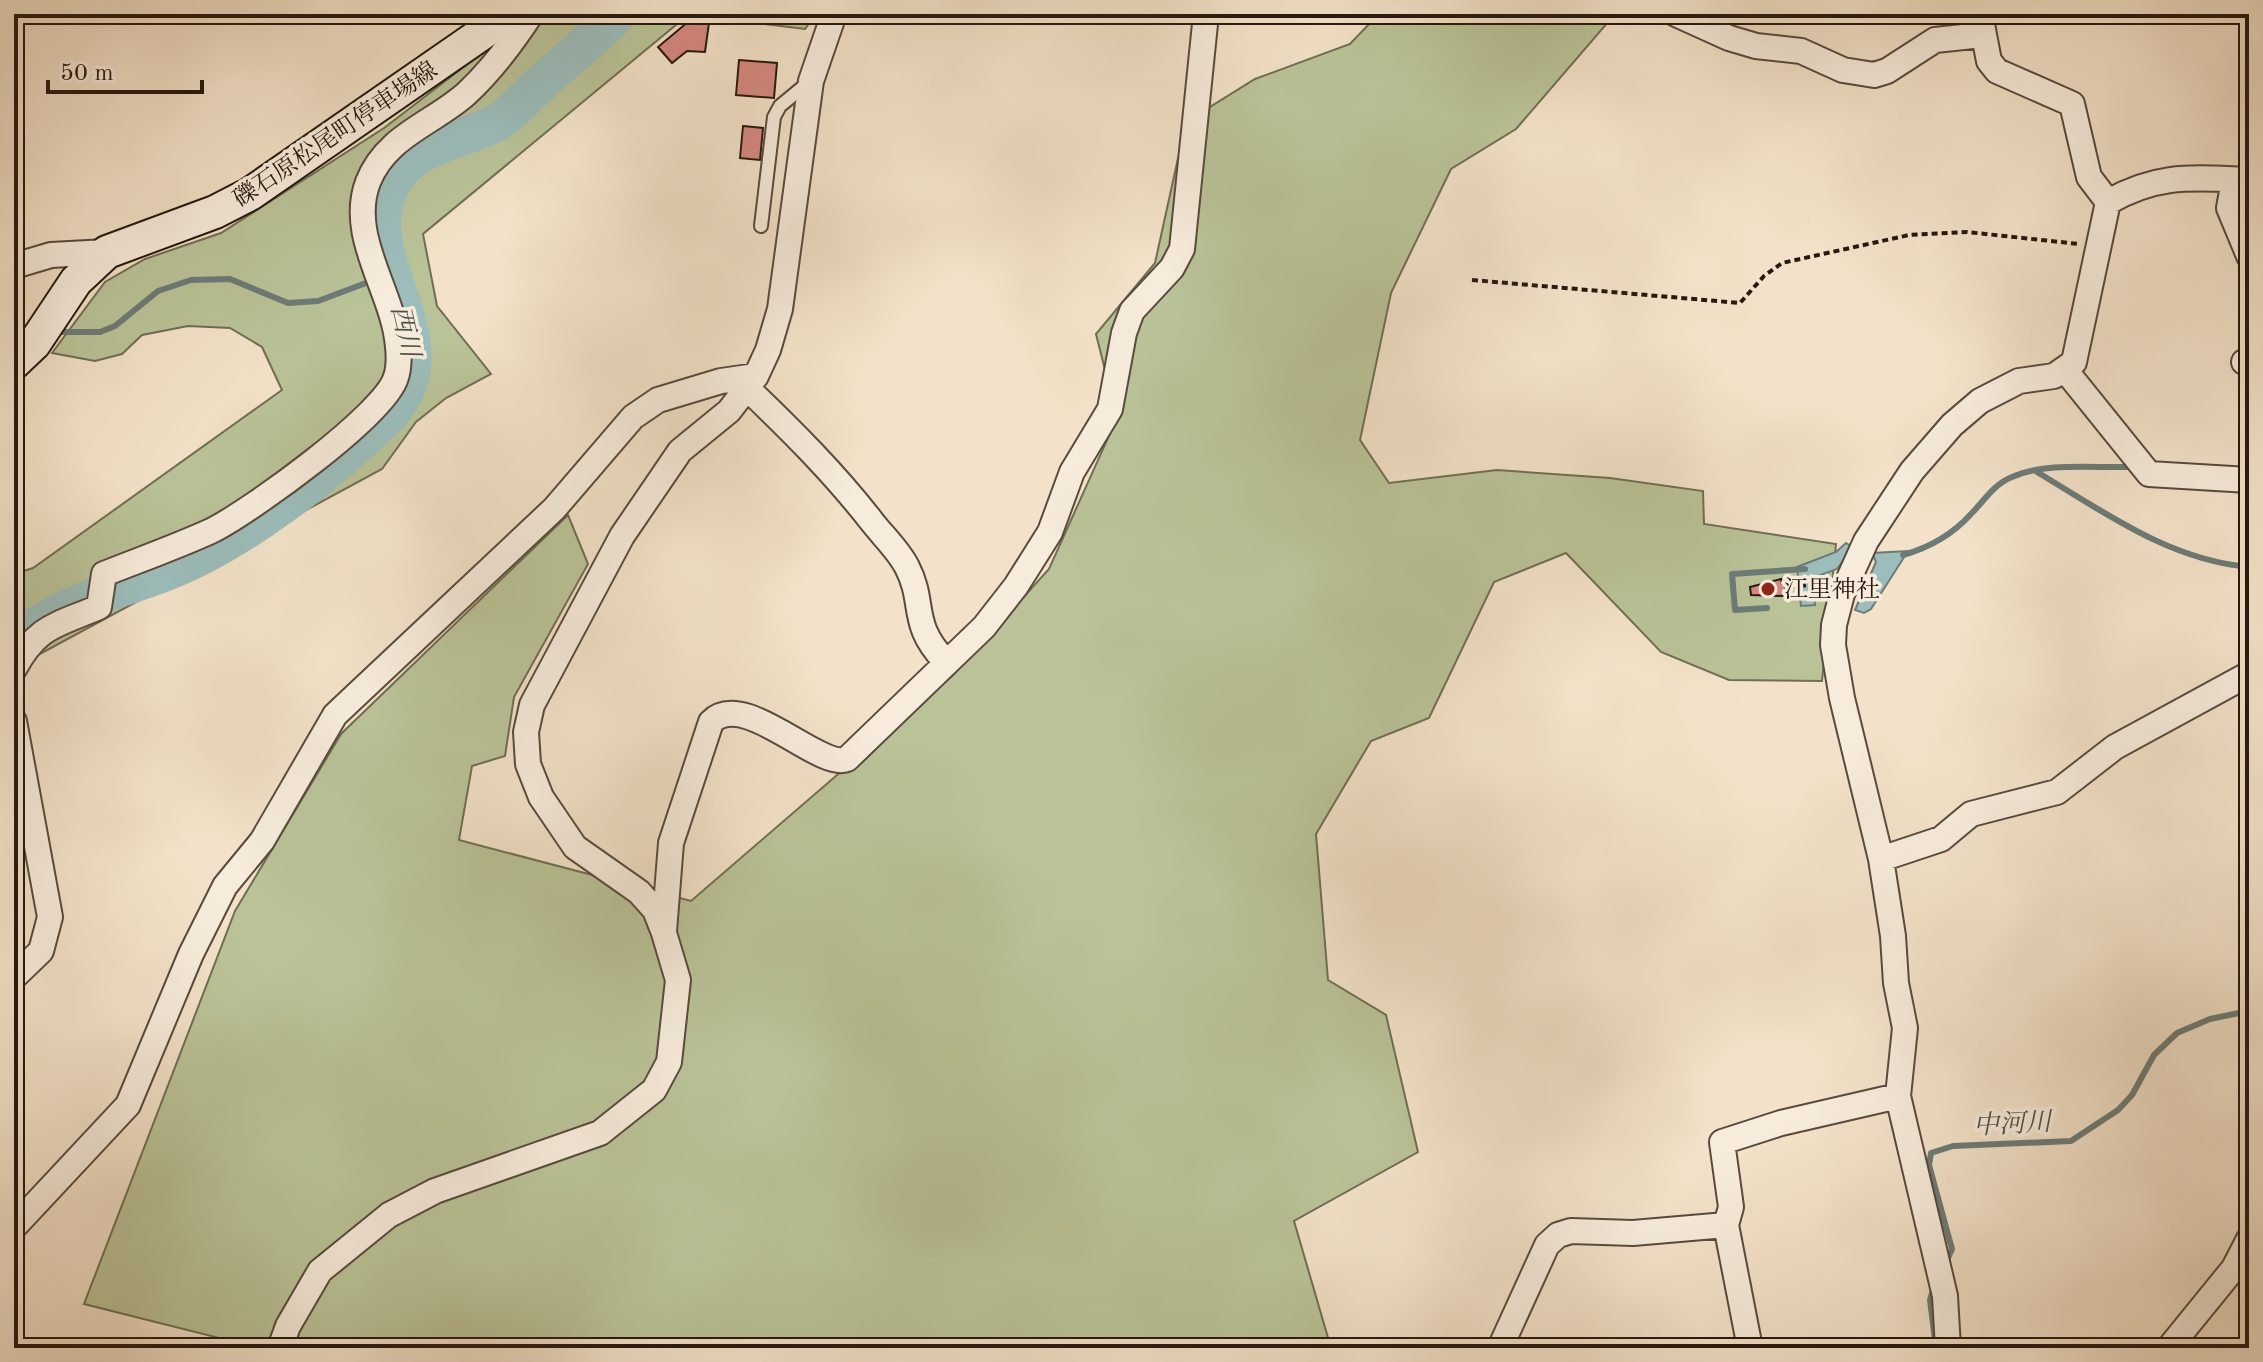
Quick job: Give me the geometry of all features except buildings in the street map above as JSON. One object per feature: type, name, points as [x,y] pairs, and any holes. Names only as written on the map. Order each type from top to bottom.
[{"type":"main road","name":"礫石原松尾町停車場線","points":[[33,342],[76,281],[107,252],[215,212],[250,194],[510,14]]},
{"type":"street","points":[[14,669],[29,642],[42,632],[99,607],[104,574],[213,530],[355,429],[396,378],[398,346],[364,229],[368,181],[397,139],[464,95],[506,53],[531,14]]},
{"type":"street","points":[[280,1348],[288,1326],[320,1271],[389,1215],[435,1191],[600,1133],[654,1090],[669,1062],[678,980],[655,910],[639,892],[575,847],[541,797],[528,764],[526,732],[532,705],[622,536],[680,451],[729,411],[752,382],[768,350],[780,309],[811,81],[834,14]]},
{"type":"street","points":[[664,933],[671,843],[711,722],[717,716],[734,713],[842,762],[992,617],[1050,532],[1072,472],[1110,409],[1124,333],[1132,311],[1172,268],[1182,249],[1206,14]]},
{"type":"street","points":[[1676,14],[1729,38],[1756,46],[1801,51],[1843,70],[1874,75],[1887,71],[1935,40],[1981,24],[1989,61],[1997,71],[2072,104],[2089,177],[2108,202],[2074,362],[2066,371],[2019,381],[1980,401],[1952,425],[1904,483],[1866,541],[1842,594],[1833,645],[1881,859],[1893,936],[1896,983],[1905,1028],[1898,1096],[1941,1277],[1948,1348]]},
{"type":"street","points":[[2108,202],[2138,185],[2160,179],[2242,180],[2229,208],[2249,256]]},
{"type":"street","points":[[14,266],[51,255],[107,252]]},
{"type":"street","points":[[2066,371],[2149,474],[2249,480]]},
{"type":"street","points":[[14,1227],[128,1105],[191,954],[225,886],[262,841],[335,715],[554,509],[633,417],[658,400],[721,381],[752,382],[833,472],[899,555],[912,581],[921,628],[930,646],[945,661]]},
{"type":"street","points":[[1881,859],[1941,839],[1971,814],[2068,786],[2115,747],[2249,674]]},
{"type":"street","points":[[14,721],[19,789],[49,897],[50,917],[41,951],[14,977]]},
{"type":"street","points":[[1750,1348],[1726,1225],[1731,1207],[1722,1142],[1781,1123],[1898,1096]]},
{"type":"street","points":[[1500,1348],[1547,1245],[1558,1235],[1571,1231],[1633,1233],[1726,1225]]},
{"type":"street","points":[[2169,1348],[2234,1268],[2249,1239]]},
{"type":"lane","points":[[761,226],[774,117],[780,106],[811,81]]},
{"type":"path","points":[[1472,280],[1740,303],[1764,276],[1782,263],[1919,233],[1967,232],[2099,246]]},
{"type":"path","points":[[1790,587],[1814,585]]},
{"type":"green space","points":[[533,14],[816,14],[805,29],[688,15],[423,234],[437,306],[491,374],[446,398],[416,422],[382,469],[14,668],[14,574],[33,568],[282,390],[262,347],[230,328],[188,326],[142,335],[122,354],[95,361],[52,353],[105,282],[145,259],[221,233],[384,128]]},
{"type":"green space","points":[[1373,14],[1615,14],[1516,129],[1451,169],[1391,293],[1360,440],[1389,483],[1497,470],[1610,478],[1703,491],[1704,524],[1836,544],[1822,681],[1729,680],[1661,652],[1566,553],[1494,582],[1429,718],[1371,741],[1316,834],[1328,980],[1386,1015],[1418,1152],[1294,1221],[1331,1348],[691,1348],[691,1342],[677,1348],[259,1348],[84,1304],[235,911],[341,734],[568,515],[588,564],[514,697],[505,756],[472,766],[459,840],[691,901],[953,675],[1049,569],[1117,418],[1096,334],[1155,263],[1186,122],[1255,79],[1350,44],[1372,21]]},
{"type":"water","points":[[1846,543],[1853,547],[1837,569],[1813,578],[1815,605],[1801,606],[1797,567],[1836,552]]},
{"type":"water","points":[[1908,551],[1871,609],[1864,613],[1855,610],[1876,562],[1872,553]]},
{"type":"waterway","name":"西川","points":[[14,643],[68,608],[166,572],[223,544],[310,485],[384,420],[406,390],[413,360],[409,330],[383,238],[384,208],[396,177],[405,166],[429,150],[502,120],[618,14]]},
{"type":"waterway","points":[[57,332],[100,332],[115,326],[158,291],[191,280],[230,279],[288,303],[318,301],[374,280]]},
{"type":"waterway","points":[[1903,555],[1948,534],[1995,488],[2012,477],[2039,469],[2129,467]]},
{"type":"waterway","points":[[2037,472],[2112,518],[2164,544],[2220,563],[2249,567]]},
{"type":"waterway","points":[[1767,608],[1735,610],[1732,574],[1805,569]]},
{"type":"waterway","name":"中河川","points":[[1946,1262],[1952,1249],[1929,1165],[1931,1153],[1953,1146],[2071,1141],[2118,1110],[2132,1095],[2154,1055],[2177,1033],[2210,1019],[2249,1011]]},
{"type":"waterway","name":"中河川","points":[[1934,1286],[1930,1300],[1936,1348]]},
{"type":"place","name":"江里神社","points":[[1768,589]]}]
